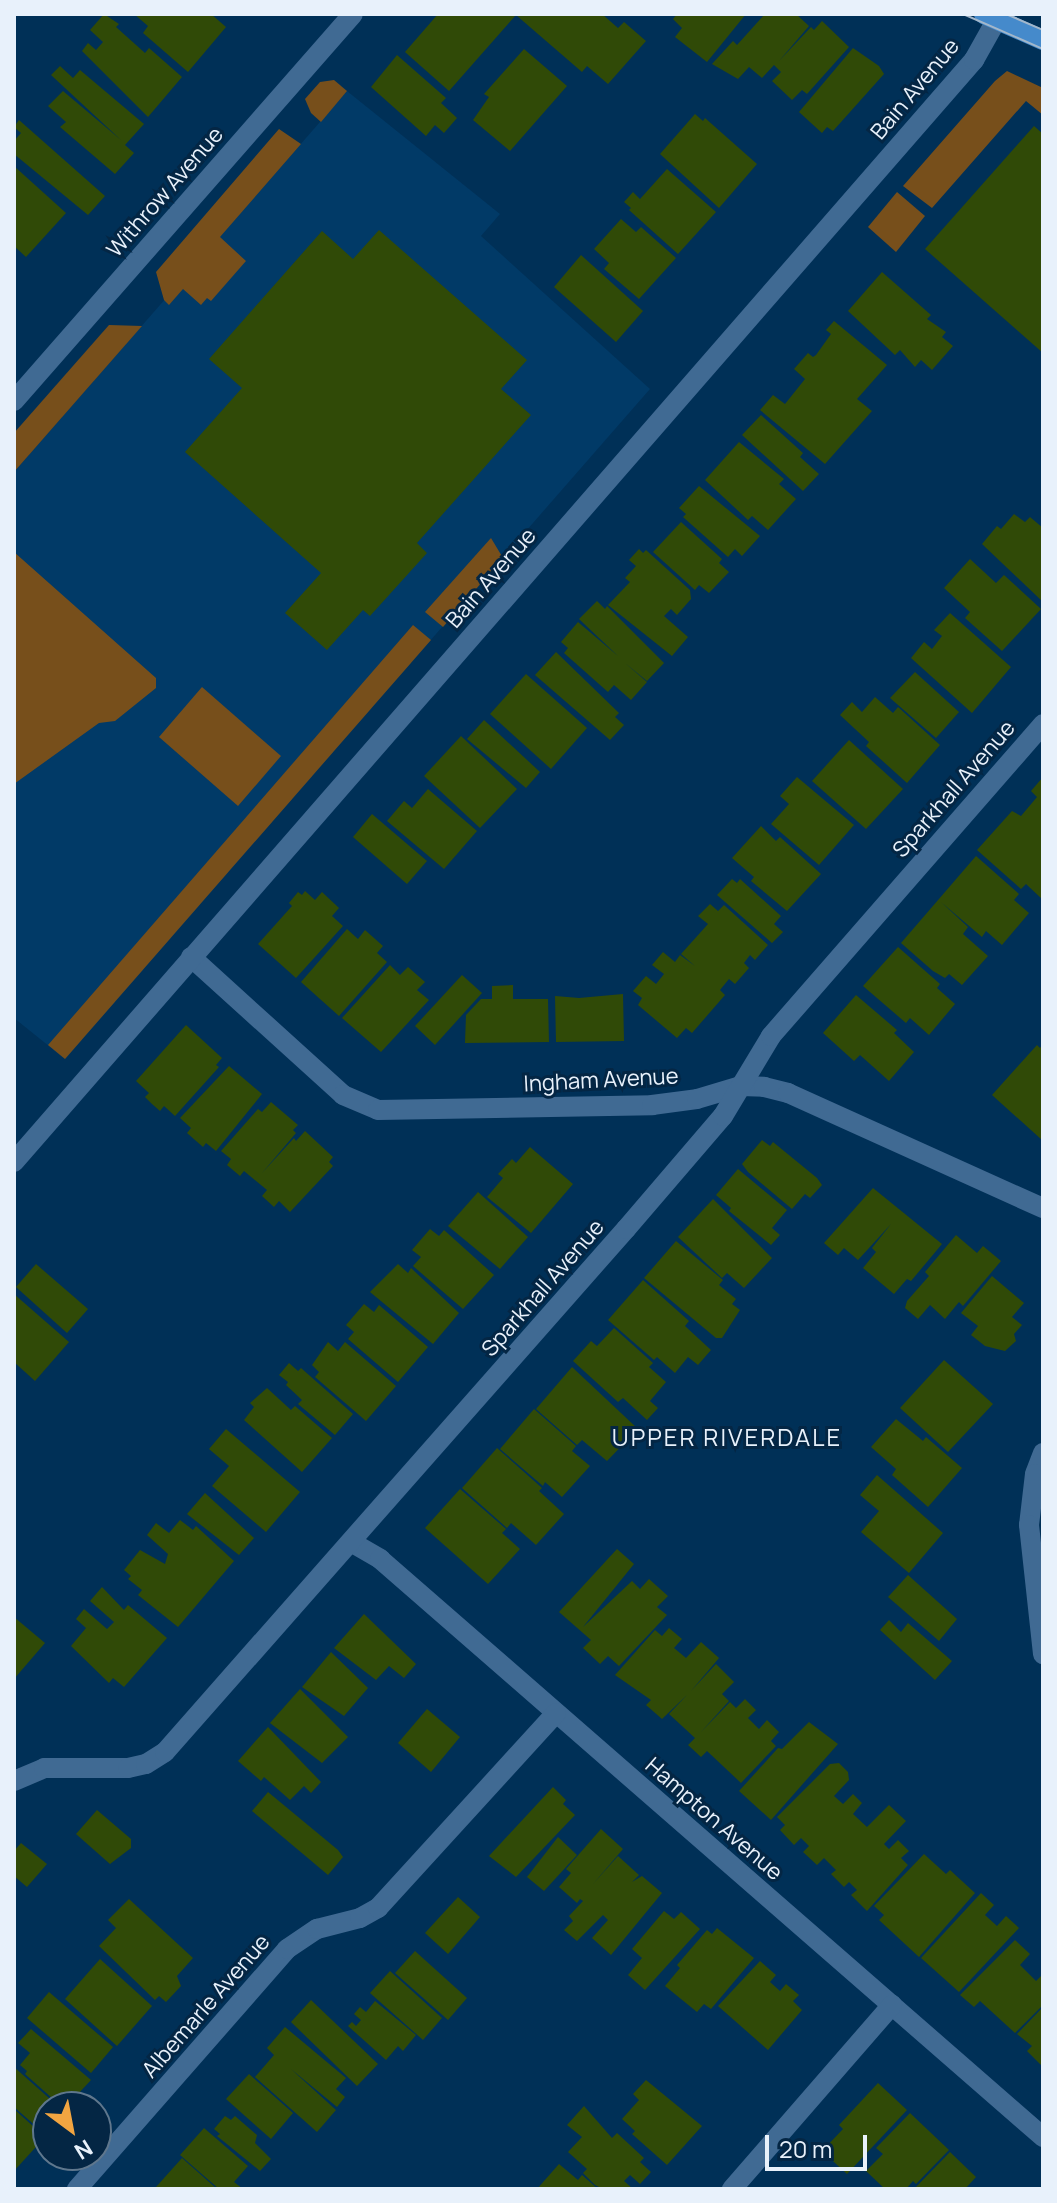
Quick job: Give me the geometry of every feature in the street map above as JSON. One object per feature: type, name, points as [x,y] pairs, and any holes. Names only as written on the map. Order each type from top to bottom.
[{"type":"main road","points":[[990,17],[1043,40]]},
{"type":"street","name":"Withrow Avenue","points":[[14,401],[353,14]]},
{"type":"street","name":"Bain Avenue","points":[[14,1162],[974,60],[990,17]]},
{"type":"street","name":"Sparkhall Avenue","points":[[14,1781],[44,1768],[128,1768],[155,1760],[351,1542],[723,1116],[771,1036],[1043,724]]},
{"type":"street","name":"Ingham Avenue","points":[[191,957],[343,1095],[378,1110],[652,1105],[697,1099],[741,1086],[788,1093],[1043,1208]]},
{"type":"street","points":[[1043,1453],[1035,1474],[1029,1525],[1043,1654]]},
{"type":"street","name":"Hampton Avenue","points":[[351,1542],[380,1559],[1043,2137]]},
{"type":"street","name":"Albemarle Avenue","points":[[77,2189],[287,1949],[317,1929],[360,1918],[378,1908],[556,1713]]},
{"type":"street","points":[[732,2189],[892,2005]]},
{"type":"shaded area","points":[[1007,71],[1043,88],[1043,115],[1026,101],[932,208],[903,186]]},
{"type":"shaded area","points":[[334,80],[347,91],[321,122],[311,113],[305,99],[320,82]]},
{"type":"shaded area","points":[[347,91],[500,214],[481,236],[650,389],[65,1059],[14,1018],[14,472]]},
{"type":"shaded area","points":[[279,129],[301,144],[220,237],[246,261],[211,301],[207,298],[201,305],[183,289],[169,305],[164,300],[156,272]]},
{"type":"shaded area","points":[[897,192],[925,216],[896,252],[868,227]]},
{"type":"shaded area","points":[[109,325],[142,326],[14,472],[14,433]]},
{"type":"shaded area","points":[[491,538],[503,558],[443,627],[425,612]]},
{"type":"shaded area","points":[[14,552],[156,678],[156,688],[115,721],[99,723],[14,784]]},
{"type":"shaded area","points":[[413,625],[431,640],[65,1059],[48,1045]]},
{"type":"shaded area","points":[[202,687],[281,756],[238,806],[159,737]]},
{"type":"building","points":[[104,14],[119,24],[116,27],[145,53],[149,48],[182,77],[148,117],[82,51],[88,43],[96,50],[103,42],[90,30]]},
{"type":"building","points":[[134,14],[211,14],[226,27],[188,72],[143,33],[148,26]]},
{"type":"building","points":[[438,14],[602,14],[618,28],[624,22],[646,41],[608,84],[587,66],[582,72],[516,15],[449,91],[405,52]]},
{"type":"building","points":[[677,14],[746,14],[707,62],[675,37],[682,28],[673,19]]},
{"type":"building","points":[[765,14],[796,14],[809,26],[779,61],[811,27],[814,30],[822,21],[849,47],[807,94],[802,90],[792,100],[772,81],[781,72],[774,65],[762,78],[749,67],[738,79],[712,64],[733,41],[737,45]]},
{"type":"building","points":[[853,48],[879,66],[884,74],[833,131],[827,127],[822,133],[799,112]]},
{"type":"building","points":[[524,49],[567,86],[510,151],[473,120],[489,97],[484,94]]},
{"type":"building","points":[[397,55],[446,98],[441,103],[457,118],[444,133],[435,125],[426,136],[371,87]]},
{"type":"building","points":[[60,66],[73,78],[80,70],[144,124],[125,145],[134,153],[115,174],[60,127],[66,122],[48,106],[63,91],[121,140],[51,75]]},
{"type":"building","points":[[695,114],[703,121],[705,118],[757,164],[719,208],[660,154]]},
{"type":"building","points":[[19,120],[105,196],[88,215],[14,154],[14,141],[21,133],[14,127]]},
{"type":"building","points":[[1034,126],[1043,134],[1043,353],[925,249]]},
{"type":"building","points":[[14,166],[66,213],[26,257],[14,246]]},
{"type":"building","points":[[667,169],[716,212],[678,254],[624,202],[633,192],[640,199]]},
{"type":"building","points":[[621,219],[636,232],[641,227],[676,258],[639,299],[604,269],[609,263],[594,249]]},
{"type":"building","points":[[379,230],[527,360],[501,389],[531,415],[417,543],[427,553],[370,616],[363,610],[327,650],[285,613],[321,573],[185,452],[242,388],[209,359],[322,231],[353,259]]},
{"type":"building","points":[[581,255],[643,311],[616,342],[554,287]]},
{"type":"building","points":[[882,272],[931,315],[927,319],[946,332],[942,337],[953,346],[932,370],[921,360],[915,367],[900,350],[895,355],[848,311]]},
{"type":"building","points":[[834,321],[887,365],[857,399],[872,411],[825,464],[760,410],[773,395],[785,404],[805,379],[794,369],[808,353],[813,357],[816,355],[831,334],[826,330]]},
{"type":"building","points":[[761,415],[803,453],[800,457],[819,474],[803,491],[742,435]]},
{"type":"building","points":[[739,442],[784,479],[779,484],[796,499],[768,530],[752,516],[748,520],[705,480]]},
{"type":"building","points":[[699,486],[760,536],[742,556],[735,549],[728,557],[683,517],[686,514],[679,508]]},
{"type":"building","points":[[1014,514],[1025,522],[1030,517],[1043,528],[1043,602],[982,544],[997,526],[1001,529]]},
{"type":"building","points":[[681,522],[722,559],[719,563],[729,572],[709,593],[699,585],[695,590],[653,552]]},
{"type":"building","points":[[639,549],[643,553],[646,550],[690,590],[691,599],[677,615],[671,609],[664,616],[688,637],[672,656],[608,605],[630,582],[625,578],[636,566],[629,560]]},
{"type":"building","points":[[970,559],[996,583],[1004,575],[1041,609],[1002,651],[965,618],[970,612],[944,588]]},
{"type":"building","points":[[597,601],[605,609],[607,606],[664,663],[647,681],[625,663],[647,682],[631,700],[614,685],[608,692],[564,653],[568,648],[561,642],[578,622],[618,656],[579,619]]},
{"type":"building","points":[[950,613],[1011,667],[972,713],[911,658],[924,642],[932,649],[942,636],[934,630]]},
{"type":"building","points":[[556,652],[619,713],[615,717],[624,725],[610,740],[535,675]]},
{"type":"building","points":[[915,672],[959,712],[936,738],[890,698]]},
{"type":"building","points":[[526,674],[587,728],[551,769],[490,714]]},
{"type":"building","points":[[875,697],[893,713],[898,707],[940,745],[907,783],[866,746],[869,742],[840,715],[852,702],[862,712]]},
{"type":"building","points":[[484,720],[540,772],[526,788],[467,739]]},
{"type":"building","points":[[461,736],[517,789],[480,828],[424,776]]},
{"type":"building","points":[[849,740],[903,789],[866,829],[812,781]]},
{"type":"building","points":[[797,777],[854,825],[819,865],[771,824],[789,804],[780,796]]},
{"type":"building","points":[[1043,777],[1043,900],[1026,884],[1021,889],[977,850],[1012,811],[1021,816],[1037,797],[1031,791]]},
{"type":"building","points":[[428,789],[477,831],[444,869],[387,821],[404,801],[412,808]]},
{"type":"building","points":[[372,814],[427,861],[407,884],[353,837]]},
{"type":"building","points":[[761,826],[776,841],[780,837],[821,874],[787,911],[751,881],[754,877],[732,858]]},
{"type":"building","points":[[976,856],[1019,894],[1014,900],[1029,913],[1002,945],[986,931],[982,937],[941,902],[968,927],[963,934],[988,956],[962,985],[949,974],[945,978],[933,971],[901,943]]},
{"type":"building","points":[[732,879],[737,883],[740,879],[781,916],[774,924],[783,932],[772,943],[717,895]]},
{"type":"building","points":[[305,891],[315,900],[322,892],[339,908],[332,916],[343,926],[296,978],[258,944],[292,906],[289,903],[298,892],[302,895]]},
{"type":"building","points":[[710,904],[718,911],[724,905],[768,945],[755,960],[750,955],[744,963],[749,968],[735,984],[729,979],[720,990],[725,995],[692,1033],[686,1028],[677,1038],[638,1005],[642,998],[633,991],[646,976],[656,984],[664,974],[652,965],[663,952],[675,962],[680,955],[695,966],[681,954],[708,924],[698,916]]},
{"type":"building","points":[[347,929],[358,939],[365,930],[383,946],[377,953],[387,962],[339,1016],[301,982]]},
{"type":"building","points":[[898,947],[940,984],[937,988],[955,1004],[929,1035],[910,1018],[906,1023],[863,986]]},
{"type":"building","points":[[390,965],[400,975],[408,967],[425,982],[417,990],[429,1000],[381,1052],[342,1018]]},
{"type":"building","points":[[462,975],[482,993],[435,1045],[415,1026]]},
{"type":"building","points":[[513,985],[513,999],[548,999],[549,1042],[465,1043],[466,1015],[481,999],[492,999],[492,986]]},
{"type":"building","points":[[623,994],[624,1041],[556,1042],[555,996],[579,998]]},
{"type":"building","points":[[856,995],[897,1030],[894,1033],[914,1052],[889,1081],[860,1055],[854,1061],[823,1033]]},
{"type":"building","points":[[186,1025],[222,1058],[216,1065],[219,1067],[175,1116],[164,1106],[160,1111],[152,1104],[145,1097],[149,1093],[136,1081]]},
{"type":"building","points":[[1043,1044],[1042,1140],[992,1095],[1037,1045],[1040,1048]]},
{"type":"building","points":[[229,1066],[262,1094],[216,1151],[206,1143],[203,1147],[187,1133],[191,1128],[180,1118]]},
{"type":"building","points":[[271,1102],[298,1125],[293,1130],[296,1133],[262,1173],[294,1138],[296,1141],[305,1131],[333,1157],[329,1162],[333,1166],[290,1212],[279,1201],[274,1207],[262,1196],[267,1190],[244,1171],[240,1176],[227,1165],[231,1159],[221,1151],[258,1109],[262,1112]]},
{"type":"building","points":[[762,1140],[770,1146],[773,1142],[817,1178],[822,1185],[810,1198],[805,1194],[792,1209],[748,1172],[742,1164]]},
{"type":"building","points":[[530,1147],[573,1184],[531,1233],[487,1197],[503,1178],[498,1174],[512,1159],[516,1163]]},
{"type":"building","points":[[738,1169],[787,1210],[772,1228],[780,1235],[771,1245],[729,1211],[731,1208],[716,1195]]},
{"type":"building","points":[[873,1188],[942,1244],[911,1281],[907,1279],[894,1294],[863,1268],[876,1252],[872,1248],[891,1224],[858,1260],[844,1248],[838,1255],[824,1243]]},
{"type":"building","points":[[478,1192],[528,1237],[500,1269],[448,1226]]},
{"type":"building","points":[[713,1199],[772,1258],[744,1288],[727,1273],[722,1278],[678,1237]]},
{"type":"building","points":[[430,1229],[439,1236],[444,1230],[494,1275],[463,1309],[413,1266],[421,1257],[412,1250]]},
{"type":"building","points":[[956,1235],[977,1253],[983,1246],[1001,1261],[963,1306],[959,1302],[945,1319],[930,1305],[918,1319],[905,1308],[907,1301],[929,1276],[925,1272]]},
{"type":"building","points":[[676,1241],[723,1280],[719,1285],[736,1299],[732,1304],[740,1310],[722,1338],[716,1338],[644,1278]]},
{"type":"building","points":[[36,1264],[88,1309],[67,1333],[16,1287]]},
{"type":"building","points":[[398,1264],[408,1273],[411,1268],[459,1313],[433,1344],[370,1292]]},
{"type":"building","points":[[992,1276],[1024,1303],[1012,1317],[1022,1325],[1014,1334],[1016,1341],[1005,1351],[985,1346],[971,1335],[978,1326],[961,1313]]},
{"type":"building","points":[[643,1280],[689,1321],[685,1326],[711,1350],[698,1365],[688,1357],[675,1373],[657,1357],[654,1360],[608,1320]]},
{"type":"building","points":[[14,1294],[69,1342],[35,1381],[14,1362]]},
{"type":"building","points":[[364,1304],[374,1312],[379,1305],[428,1347],[398,1382],[348,1339],[354,1332],[346,1325]]},
{"type":"building","points":[[614,1328],[653,1363],[649,1367],[666,1382],[650,1401],[658,1408],[647,1420],[623,1398],[618,1402],[573,1361],[591,1341],[597,1346]]},
{"type":"building","points":[[328,1342],[338,1351],[345,1342],[396,1386],[366,1421],[315,1377],[319,1372],[312,1365]]},
{"type":"building","points":[[944,1360],[993,1404],[948,1452],[900,1408]]},
{"type":"building","points":[[289,1363],[298,1371],[301,1368],[353,1414],[335,1435],[298,1404],[302,1400],[279,1375]]},
{"type":"building","points":[[572,1367],[638,1429],[607,1461],[582,1440],[577,1445],[536,1409]]},
{"type":"building","points":[[267,1388],[291,1410],[295,1406],[332,1438],[302,1472],[244,1420],[254,1407],[250,1403]]},
{"type":"building","points":[[534,1409],[576,1446],[572,1451],[590,1466],[562,1497],[545,1482],[543,1486],[500,1449]]},
{"type":"building","points":[[896,1419],[923,1441],[926,1437],[962,1468],[928,1507],[892,1475],[896,1469],[871,1447]]},
{"type":"building","points":[[226,1429],[300,1492],[266,1532],[212,1486],[229,1466],[209,1449]]},
{"type":"building","points":[[497,1448],[542,1488],[539,1491],[564,1514],[536,1545],[511,1523],[507,1528],[462,1488]]},
{"type":"building","points":[[877,1475],[943,1533],[909,1573],[861,1532],[879,1511],[860,1495]]},
{"type":"building","points":[[460,1489],[506,1529],[502,1533],[520,1549],[488,1584],[425,1528]]},
{"type":"building","points":[[205,1493],[254,1538],[239,1555],[187,1514]]},
{"type":"building","points":[[180,1520],[193,1530],[196,1526],[234,1561],[178,1627],[138,1595],[142,1590],[128,1579],[131,1576],[124,1570],[140,1550],[165,1564],[168,1554],[147,1535],[156,1523],[169,1533]]},
{"type":"building","points":[[617,1549],[634,1564],[583,1627],[632,1581],[640,1589],[649,1579],[668,1596],[657,1607],[667,1615],[619,1666],[608,1656],[600,1664],[583,1648],[591,1640],[559,1612]]},
{"type":"building","points":[[908,1575],[957,1619],[939,1641],[888,1597]]},
{"type":"building","points":[[102,1587],[124,1610],[128,1605],[167,1638],[124,1687],[113,1678],[109,1683],[71,1646],[86,1628],[76,1619],[84,1609],[107,1629],[114,1622],[90,1601]]},
{"type":"building","points":[[364,1614],[416,1664],[404,1678],[389,1666],[376,1680],[334,1648]]},
{"type":"building","points":[[14,1617],[45,1643],[14,1679]]},
{"type":"building","points":[[889,1620],[901,1632],[908,1623],[952,1661],[935,1680],[880,1630]]},
{"type":"building","points":[[669,1628],[682,1639],[674,1648],[686,1658],[701,1642],[719,1658],[691,1691],[716,1664],[734,1682],[722,1694],[729,1701],[701,1732],[730,1702],[736,1708],[745,1699],[756,1710],[748,1718],[759,1729],[767,1720],[779,1732],[771,1741],[776,1746],[741,1783],[707,1751],[701,1757],[688,1745],[695,1738],[669,1714],[687,1695],[662,1719],[646,1705],[651,1700],[615,1675],[655,1630],[662,1636]]},
{"type":"building","points":[[331,1652],[368,1688],[344,1716],[302,1687]]},
{"type":"building","points":[[300,1689],[348,1737],[322,1763],[270,1723]]},
{"type":"building","points":[[427,1709],[460,1737],[431,1772],[398,1743]]},
{"type":"building","points":[[809,1722],[838,1744],[771,1820],[739,1791],[778,1748],[782,1749]]},
{"type":"building","points":[[268,1727],[321,1782],[311,1793],[304,1786],[290,1800],[264,1777],[261,1781],[238,1761]]},
{"type":"building","points":[[839,1763],[848,1772],[849,1780],[834,1796],[843,1804],[853,1794],[862,1803],[853,1814],[867,1827],[889,1805],[906,1821],[884,1844],[889,1849],[898,1840],[909,1851],[901,1858],[908,1865],[867,1911],[851,1895],[857,1890],[849,1882],[844,1887],[831,1874],[836,1870],[824,1858],[817,1865],[803,1852],[809,1846],[801,1838],[794,1845],[780,1830],[785,1825],[777,1817],[830,1764]]},
{"type":"building","points":[[553,1787],[566,1800],[563,1804],[575,1815],[516,1877],[489,1856]]},
{"type":"building","points":[[268,1792],[338,1850],[343,1857],[328,1875],[252,1811]]},
{"type":"building","points":[[97,1810],[131,1839],[131,1848],[110,1864],[76,1834]]},
{"type":"building","points":[[601,1829],[623,1849],[593,1884],[618,1856],[639,1875],[632,1882],[642,1876],[662,1893],[611,1955],[592,1938],[608,1920],[603,1915],[577,1941],[564,1930],[573,1921],[569,1916],[583,1901],[580,1899],[577,1903],[559,1887],[571,1873],[566,1869]]},
{"type":"building","points":[[558,1837],[577,1855],[544,1891],[527,1877]]},
{"type":"building","points":[[21,1843],[47,1864],[27,1887],[14,1876],[14,1851]]},
{"type":"building","points":[[924,1854],[946,1874],[950,1870],[975,1893],[919,1957],[879,1920],[884,1915],[874,1906]]},
{"type":"building","points":[[981,1893],[994,1905],[985,1915],[997,1926],[1006,1916],[1019,1928],[959,1992],[921,1958]]},
{"type":"building","points":[[458,1897],[480,1917],[448,1954],[425,1933]]},
{"type":"building","points":[[129,1899],[193,1958],[177,1976],[181,1986],[166,2002],[159,1996],[155,2000],[99,1946],[116,1928],[108,1920]]},
{"type":"building","points":[[664,1911],[674,1919],[681,1912],[700,1929],[645,1990],[628,1975],[642,1958],[632,1949]]},
{"type":"building","points":[[717,1928],[754,1958],[711,2009],[704,2004],[697,2012],[665,1986],[680,1968],[677,1965],[707,1930],[712,1934]]},
{"type":"building","points":[[1015,1940],[1030,1954],[1020,1965],[1036,1981],[1043,1974],[1043,2005],[1015,2033],[980,2001],[974,2007],[960,1995]]},
{"type":"building","points":[[415,1951],[467,1998],[448,2020],[395,1973]]},
{"type":"building","points":[[100,1959],[152,2006],[117,2046],[65,1999]]},
{"type":"building","points":[[760,1961],[776,1975],[770,1982],[780,1991],[786,1984],[799,1995],[793,2001],[802,2010],[768,2050],[718,2006]]},
{"type":"building","points":[[390,1971],[442,2018],[423,2040],[370,1993]]},
{"type":"building","points":[[49,1992],[113,2047],[91,2073],[27,2018]]},
{"type":"building","points":[[311,2000],[378,2064],[357,2086],[291,2022]]},
{"type":"building","points":[[375,2001],[416,2035],[403,2051],[398,2046],[386,2060],[348,2026],[352,2022],[356,2026],[361,2020],[354,2014],[360,2007],[366,2012]]},
{"type":"building","points":[[1043,2007],[1043,2067],[1027,2051],[1032,2046],[1017,2034]]},
{"type":"building","points":[[285,2027],[346,2078],[336,2089],[345,2097],[337,2107],[291,2069],[336,2110],[317,2132],[255,2077],[274,2055],[267,2048]]},
{"type":"building","points":[[31,2029],[91,2080],[81,2091],[44,2091],[25,2074],[27,2071],[20,2065],[30,2053],[18,2043]]},
{"type":"building","points":[[14,2067],[41,2091],[32,2091],[32,2123],[14,2107]]},
{"type":"building","points":[[249,2074],[293,2113],[271,2139],[226,2099]]},
{"type":"building","points":[[646,2080],[702,2126],[667,2165],[632,2134],[635,2131],[622,2119],[639,2100],[633,2094]]},
{"type":"building","points":[[878,2083],[907,2110],[847,2174],[822,2151],[843,2129],[839,2125]]},
{"type":"building","points":[[584,2106],[612,2138],[617,2133],[644,2158],[640,2162],[651,2172],[640,2184],[630,2175],[624,2181],[633,2189],[603,2189],[595,2185],[583,2173],[587,2169],[568,2152],[582,2137],[567,2125]]},
{"type":"building","points":[[14,2109],[32,2125],[32,2151],[14,2171]]},
{"type":"building","points":[[910,2113],[949,2150],[916,2184],[913,2181],[906,2189],[885,2189],[866,2171],[883,2154],[876,2148]]},
{"type":"building","points":[[225,2116],[231,2120],[235,2116],[257,2135],[255,2143],[271,2159],[260,2171],[217,2136],[220,2134],[214,2129]]},
{"type":"building","points":[[204,2128],[248,2166],[234,2182],[243,2189],[219,2189],[180,2155]]},
{"type":"building","points":[[950,2152],[976,2177],[965,2189],[914,2189]]},
{"type":"building","points":[[182,2158],[217,2189],[156,2187]]},
{"type":"building","points":[[559,2164],[578,2180],[582,2175],[598,2189],[537,2189]]},
{"type":"tram line","points":[[963,14],[1043,49]]},
{"type":"tram line","points":[[1006,14],[1043,30]]},
{"type":"district","name":"UPPER RIVERDALE","points":[[727,1437]]}]
